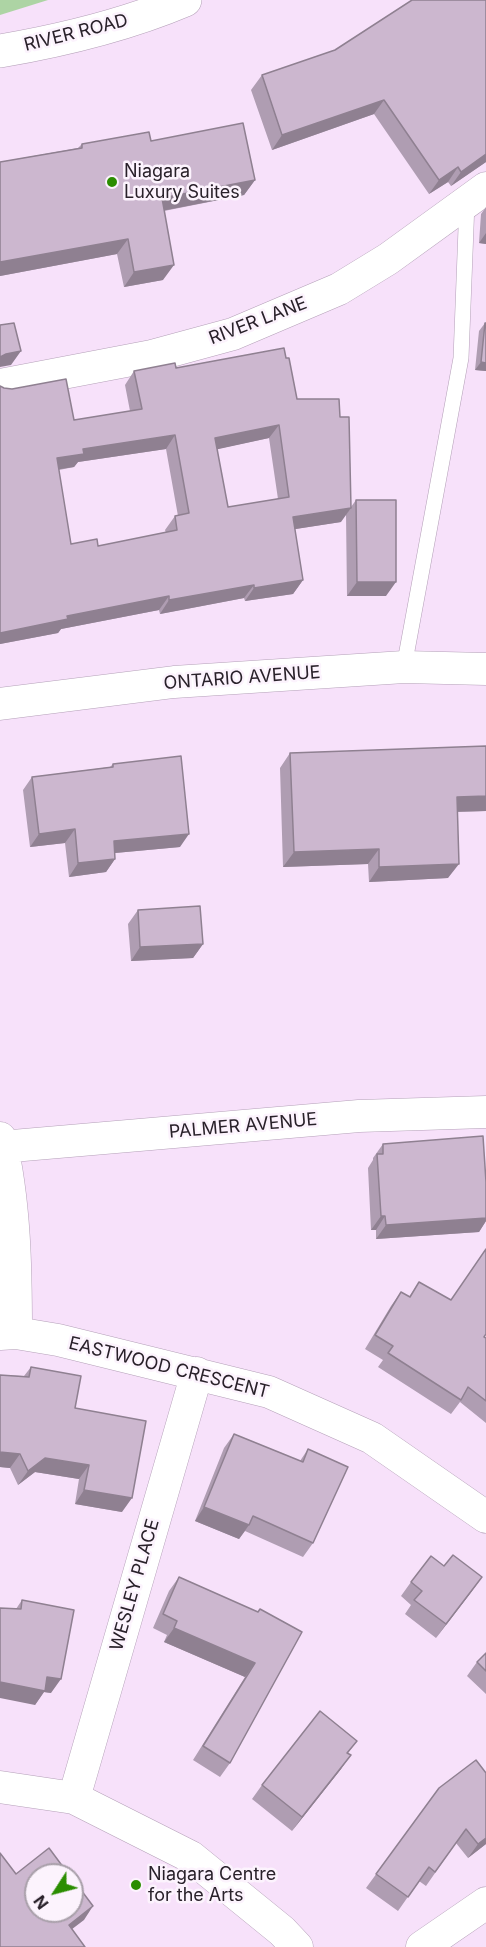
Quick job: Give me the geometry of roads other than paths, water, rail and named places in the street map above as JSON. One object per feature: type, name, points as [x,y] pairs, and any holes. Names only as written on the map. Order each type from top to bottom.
[{"type":"main road","name":"RIVER ROAD","points":[[0,51],[93,32],[152,14],[185,0]]},
{"type":"street","name":"RIVER LANE","points":[[0,385],[152,356],[233,334],[339,289],[388,259],[476,195]]},
{"type":"street","name":"ONTARIO AVENUE","points":[[0,704],[174,682],[404,667],[486,669]]},
{"type":"street","name":"PALMER AVENUE","points":[[1,1144],[359,1116],[486,1112]]},
{"type":"street","name":"EASTWOOD CRESCENT","points":[[1,1144],[16,1272],[8,1334],[58,1340],[269,1392],[372,1438],[486,1517]]},
{"type":"street","name":"WESLEY PLACE","points":[[74,1798],[197,1373]]},
{"type":"street","points":[[0,1787],[74,1798],[191,1857],[282,1931],[297,1947]]},
{"type":"street","points":[[422,1947],[486,1903]]},
{"type":"lane","points":[[404,667],[460,358],[476,195]]},
{"type":"place","name":"Niagara Luxury Suites","points":[[112,182]]},
{"type":"place","name":"Niagara Centre for the Arts","points":[[136,1885]]}]
